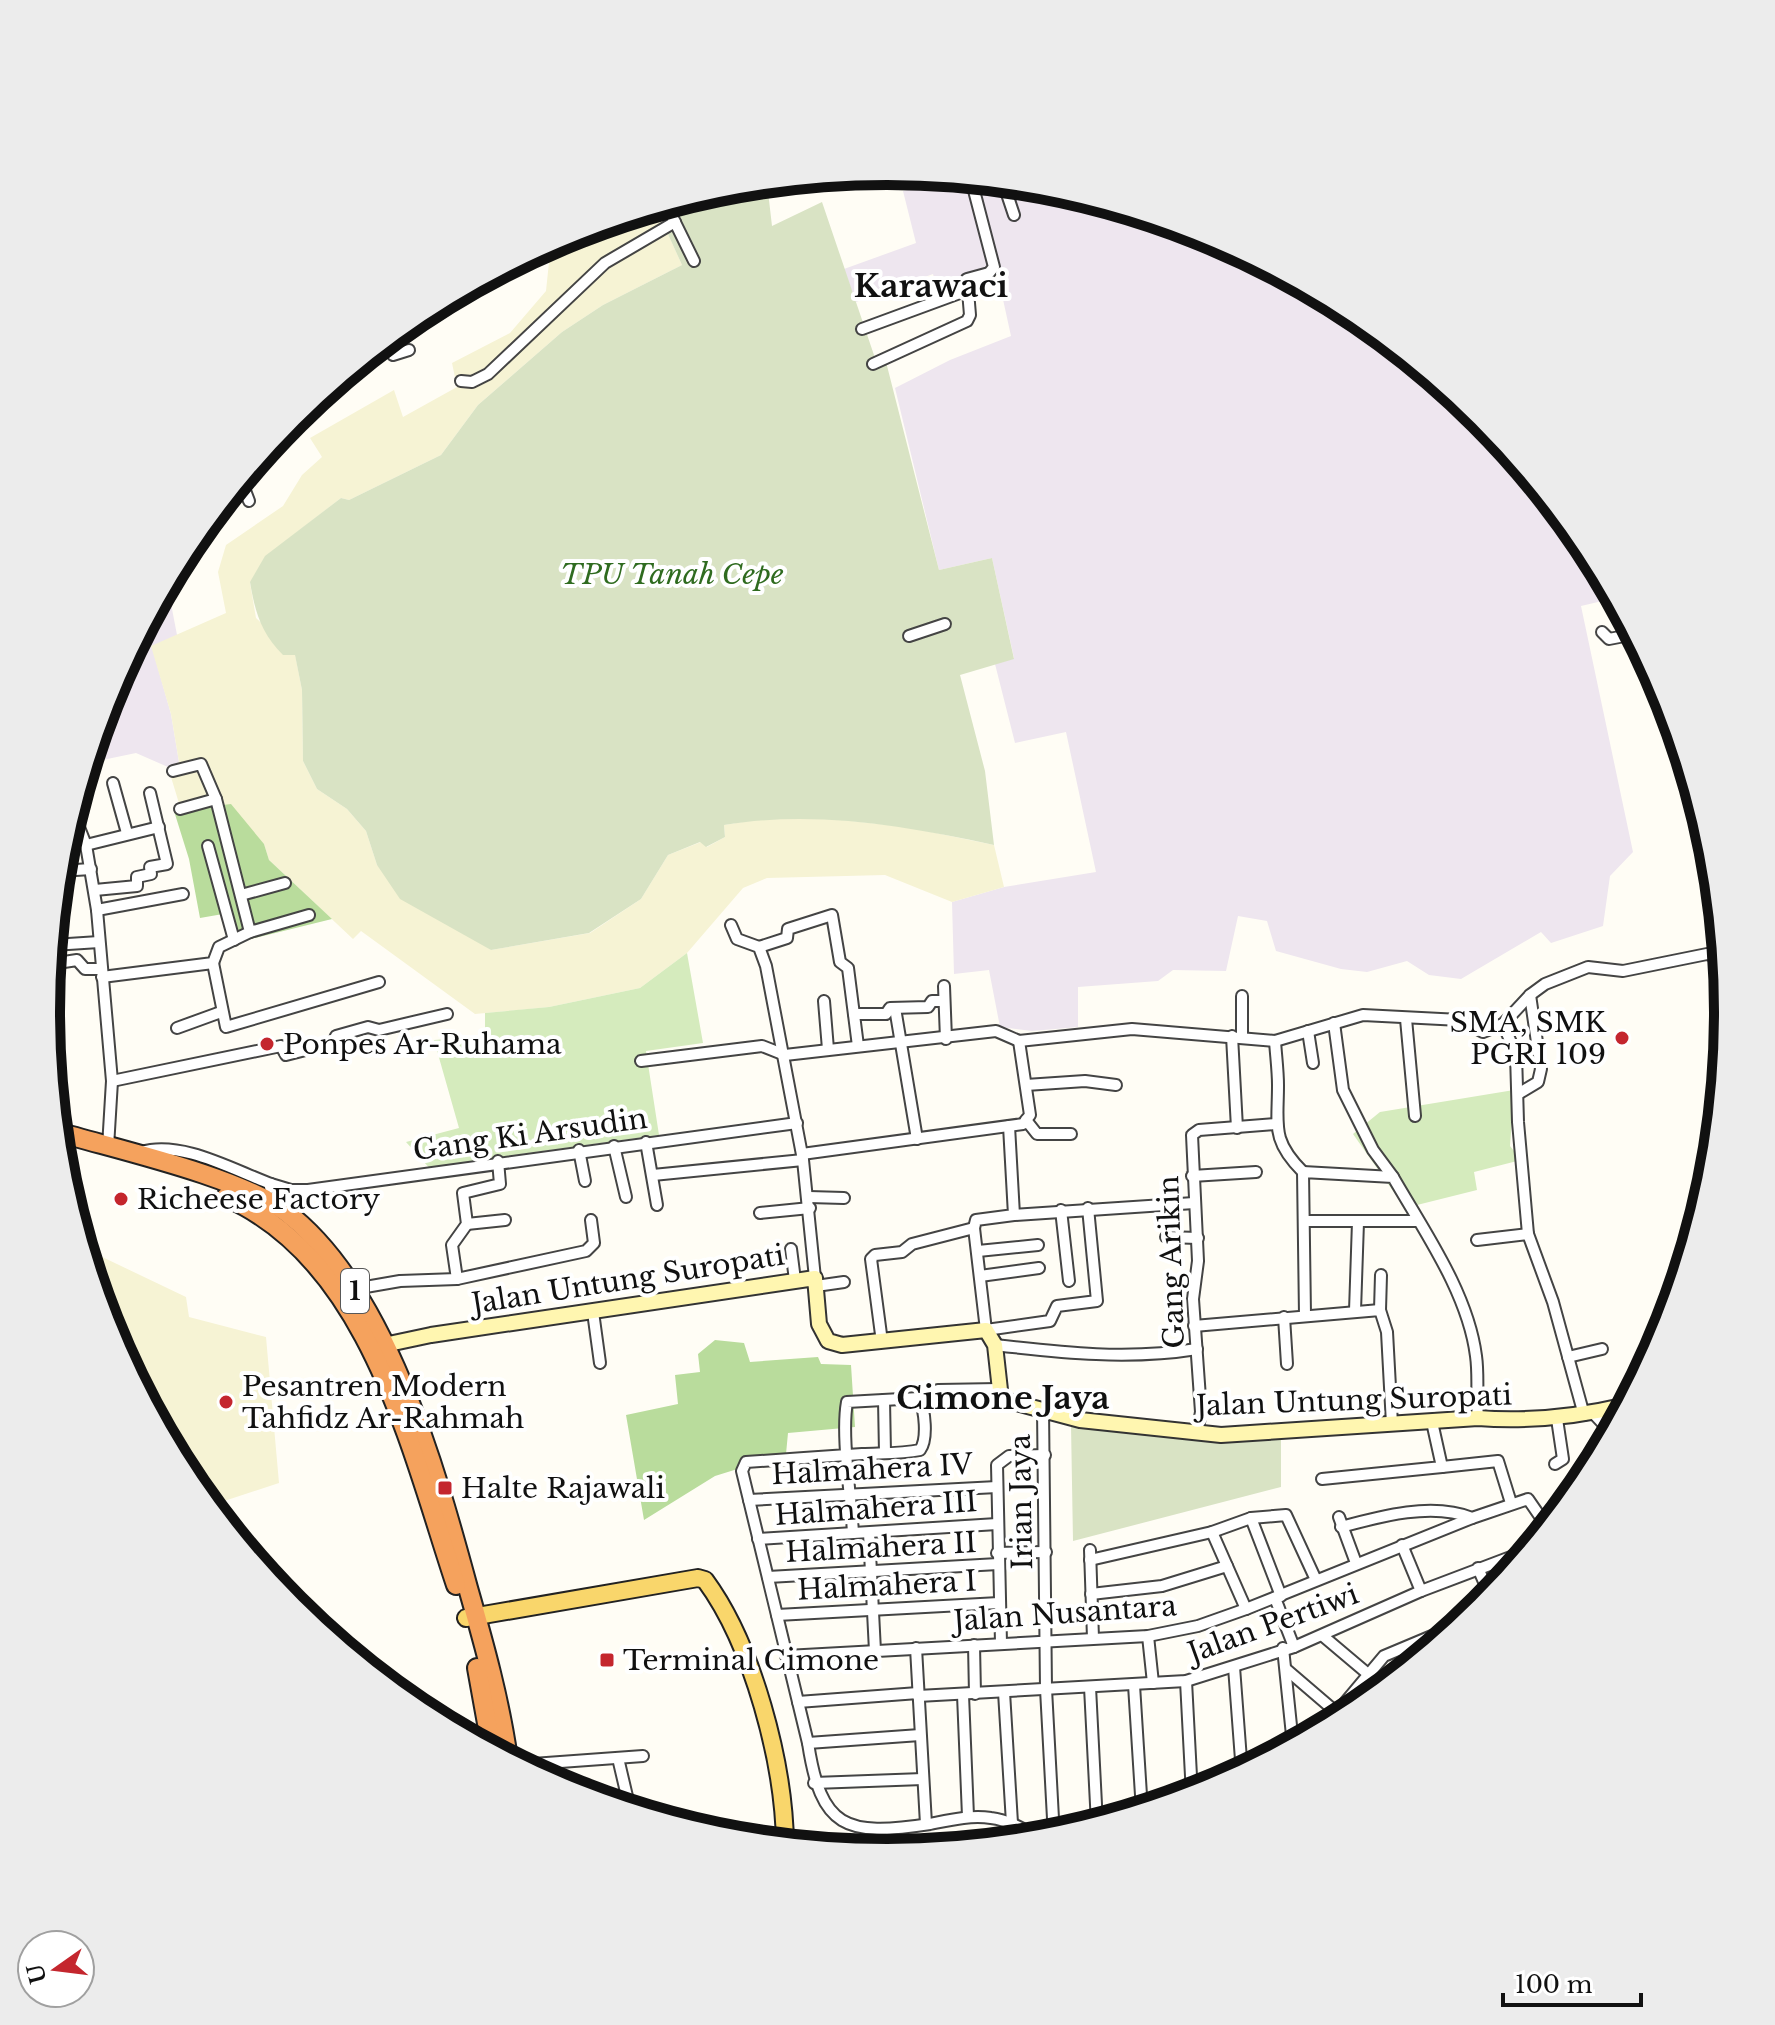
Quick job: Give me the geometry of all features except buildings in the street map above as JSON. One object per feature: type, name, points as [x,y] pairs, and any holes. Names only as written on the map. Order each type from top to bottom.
[{"type":"highway","name":"1","points":[[71,1144],[106,1152],[242,1204],[274,1223],[326,1273],[380,1368],[471,1617],[490,1738]]},
{"type":"highway","name":"1","points":[[106,1152],[136,1155],[268,1192],[327,1251],[354,1289],[384,1345],[422,1434],[471,1617],[503,1720],[506,1747]]},
{"type":"main road","points":[[471,1617],[698,1578],[705,1580],[745,1654],[779,1775],[784,1833]]},
{"type":"street","points":[[873,364],[967,321],[970,315],[967,279],[989,273],[994,267],[974,190]]},
{"type":"street","points":[[1007,194],[1014,215]]},
{"type":"street","points":[[671,214],[694,261]]},
{"type":"street","points":[[461,381],[472,382],[488,374],[605,263],[675,222]]},
{"type":"street","points":[[862,329],[968,290]]},
{"type":"street","points":[[391,351],[393,355],[409,350]]},
{"type":"street","points":[[245,491],[249,501]]},
{"type":"street","points":[[909,636],[945,624]]},
{"type":"street","points":[[1602,632],[1614,639],[1624,637]]},
{"type":"street","points":[[173,771],[201,764],[216,799],[250,932]]},
{"type":"street","points":[[113,783],[127,833]]},
{"type":"street","points":[[95,890],[137,886],[137,877],[151,874],[150,867],[167,864],[150,793]]},
{"type":"street","points":[[180,809],[216,799]]},
{"type":"street","points":[[86,845],[159,827]]},
{"type":"street","points":[[81,831],[95,890],[112,1081],[106,1152]]},
{"type":"street","points":[[208,846],[234,940]]},
{"type":"street","points":[[73,870],[91,869]]},
{"type":"street","points":[[241,895],[285,883]]},
{"type":"street","points":[[97,910],[183,894]]},
{"type":"street","points":[[309,915],[250,932],[219,947],[213,963],[226,1027],[379,982]]},
{"type":"street","points":[[731,925],[737,939],[759,947],[787,938],[788,929],[832,915],[840,962],[848,968],[858,1046]]},
{"type":"street","points":[[63,944],[99,942]]},
{"type":"street","points":[[759,947],[785,1055],[803,1157],[815,1282],[844,1282]]},
{"type":"street","points":[[641,1061],[762,1046],[785,1055],[903,1044],[996,1031],[1019,1041],[1132,1029],[1275,1041],[1363,1015],[1460,1020],[1483,1032],[1503,1024],[1545,984],[1588,967],[1623,971],[1707,954],[1713,956]]},
{"type":"street","points":[[62,962],[77,960],[85,969],[101,973],[213,963]]},
{"type":"street","points":[[944,986],[946,1039]]},
{"type":"street","points":[[1518,1094],[1538,1082],[1541,1069],[1530,995]]},
{"type":"street","points":[[1237,1128],[1237,1037],[1242,996]]},
{"type":"street","points":[[824,1001],[828,1049]]},
{"type":"street","points":[[854,1014],[886,1014],[889,1008],[929,1007],[932,1001],[944,1001]]},
{"type":"street","points":[[895,1008],[917,1139]]},
{"type":"street","points":[[177,1028],[221,1012]]},
{"type":"street","points":[[112,1081],[281,1046],[286,1055],[333,1043],[336,1036],[368,1027],[379,1030],[447,1014]]},
{"type":"street","points":[[1406,1019],[1415,1116]]},
{"type":"street","points":[[1334,1023],[1343,1090],[1373,1150],[1442,1257],[1470,1331],[1476,1355],[1478,1418]]},
{"type":"street","points":[[1503,1024],[1516,1054],[1528,1234],[1589,1414],[1604,1426]]},
{"type":"street","points":[[1308,1031],[1313,1063]]},
{"type":"street","points":[[653,1175],[803,1157],[1009,1126],[1026,1120],[1030,1115],[1019,1041]]},
{"type":"street","points":[[1275,1041],[1278,1085],[1275,1124],[1287,1156],[1303,1172],[1305,1315]]},
{"type":"street","points":[[1026,1085],[1085,1081],[1116,1085]]},
{"type":"street","points":[[1026,1120],[1037,1134],[1071,1134]]},
{"type":"street","name":"Gang Ki Arsudin","points":[[268,1192],[308,1190],[498,1161],[797,1123]]},
{"type":"street","name":"Gang Arikin","points":[[1197,1433],[1201,1412],[1194,1326],[1198,1238],[1192,1135],[1199,1130],[1275,1124]]},
{"type":"street","points":[[1009,1126],[1014,1215]]},
{"type":"street","points":[[646,1142],[657,1205]]},
{"type":"street","points":[[614,1146],[626,1197]]},
{"type":"street","points":[[579,1150],[585,1181]]},
{"type":"street","points":[[457,1279],[452,1245],[467,1224],[463,1193],[500,1184],[498,1161]]},
{"type":"street","points":[[1192,1176],[1256,1172]]},
{"type":"street","points":[[1303,1172],[1393,1177]]},
{"type":"street","points":[[760,1213],[844,1198]]},
{"type":"street","points":[[853,1533],[847,1402],[909,1397],[921,1400],[938,1390],[999,1389],[995,1345],[986,1330],[974,1228],[976,1220],[1061,1210],[1194,1203]]},
{"type":"street","points":[[986,1330],[1050,1321],[1057,1306],[1097,1301],[1088,1208]]},
{"type":"street","points":[[1061,1210],[1069,1281]]},
{"type":"street","points":[[467,1224],[505,1220]]},
{"type":"street","points":[[354,1289],[400,1281],[457,1279],[586,1251],[594,1243],[591,1220]]},
{"type":"street","points":[[1306,1221],[1418,1221]]},
{"type":"street","points":[[1355,1311],[1358,1222]]},
{"type":"street","points":[[882,1342],[871,1259],[875,1255],[902,1252],[912,1244],[974,1228]]},
{"type":"street","points":[[1477,1240],[1528,1234]]},
{"type":"street","points":[[1166,1237],[1198,1238]]},
{"type":"street","points":[[978,1251],[1038,1245]]},
{"type":"street","points":[[791,1249],[795,1280]]},
{"type":"street","points":[[980,1276],[1039,1268]]},
{"type":"street","points":[[1381,1275],[1380,1310],[1387,1325],[1392,1424]]},
{"type":"street","name":"Jalan Untung Suropati","points":[[384,1345],[431,1335],[795,1280],[815,1282],[819,1324],[828,1341],[842,1345],[986,1330]]},
{"type":"street","points":[[1194,1326],[1380,1310]]},
{"type":"street","points":[[593,1312],[600,1363]]},
{"type":"street","points":[[1284,1317],[1287,1364]]},
{"type":"street","points":[[995,1345],[1086,1356],[1158,1355],[1197,1349]]},
{"type":"street","points":[[1568,1357],[1602,1349]]},
{"type":"street","name":"Jalan Untung Suropati","points":[[999,1389],[1005,1402],[1080,1420],[1221,1435],[1478,1418],[1557,1419],[1614,1408]]},
{"type":"street","points":[[884,1400],[885,1453]]},
{"type":"street","points":[[921,1400],[924,1444],[920,1450],[746,1462],[742,1471],[808,1743],[814,1783],[827,1810],[848,1825],[926,1824],[968,1816],[1012,1823],[1022,1829]]},
{"type":"street","name":"Irian Jaya","points":[[1043,1409],[1046,1689],[1053,1823]]},
{"type":"street","points":[[1555,1464],[1563,1459],[1557,1419]]},
{"type":"street","points":[[1432,1422],[1442,1467]]},
{"type":"street","points":[[1001,1643],[997,1465],[1003,1457],[1045,1455]]},
{"type":"street","points":[[1322,1479],[1498,1461],[1511,1503]]},
{"type":"street","name":"Halmahera IV","points":[[749,1500],[997,1487]]},
{"type":"street","points":[[1356,1563],[1340,1522],[1453,1510],[1472,1518],[1511,1503],[1532,1501],[1542,1518]]},
{"type":"street","points":[[1093,1638],[1090,1555],[1212,1532],[1251,1518],[1286,1515],[1316,1580]]},
{"type":"street","points":[[1251,1518],[1278,1597],[1288,1648],[1292,1734]]},
{"type":"street","name":"Jalan Nusantara","points":[[786,1656],[1148,1636],[1198,1626],[1472,1518]]},
{"type":"street","name":"Halmahera III","points":[[758,1539],[997,1524]]},
{"type":"street","points":[[1212,1532],[1246,1609]]},
{"type":"street","points":[[869,1533],[875,1651]]},
{"type":"street","points":[[1402,1545],[1421,1591]]},
{"type":"street","name":"Halmahera II","points":[[768,1577],[870,1572],[1046,1552]]},
{"type":"street","name":"Jalan Pertiwi","points":[[798,1702],[1186,1681],[1323,1636],[1421,1591],[1511,1556]]},
{"type":"street","points":[[1091,1594],[1162,1586],[1227,1566]]},
{"type":"street","points":[[1478,1568],[1485,1585]]},
{"type":"street","name":"Halmahera I","points":[[777,1615],[999,1603]]},
{"type":"street","points":[[1148,1636],[1153,1683]]},
{"type":"street","points":[[1323,1636],[1368,1674]]},
{"type":"street","points":[[1343,1703],[1384,1656],[1428,1639]]},
{"type":"street","points":[[968,1816],[969,1694],[974,1645]]},
{"type":"street","points":[[916,1648],[926,1824]]},
{"type":"street","points":[[1234,1667],[1241,1760]]},
{"type":"street","points":[[1287,1670],[1333,1709]]},
{"type":"street","points":[[1186,1681],[1191,1782]]},
{"type":"street","points":[[1134,1685],[1141,1800]]},
{"type":"street","points":[[1090,1687],[1096,1813]]},
{"type":"street","points":[[1004,1692],[1012,1823]]},
{"type":"street","points":[[808,1743],[920,1735]]},
{"type":"street","points":[[541,1763],[643,1756]]},
{"type":"street","points":[[618,1758],[627,1798]]},
{"type":"street","points":[[814,1783],[923,1779]]},
{"type":"shaded area","points":[[922,186],[942,187],[1049,201],[1102,213],[1204,248],[1253,270],[1347,324],[1433,390],[1473,427],[1544,509],[1605,600],[1581,606],[1633,852],[1610,876],[1603,926],[1551,943],[1541,932],[1461,979],[1429,975],[1407,961],[1367,972],[1341,969],[1276,951],[1267,921],[1238,916],[1226,971],[1173,970],[1158,981],[1078,987],[1078,1027],[1032,1031],[1000,1027],[989,970],[954,974],[952,902],[1004,887],[1096,872],[1066,732],[1015,743],[995,664],[1014,658],[992,558],[939,570],[895,388],[950,360],[1011,336],[997,272],[937,287],[933,274],[856,302],[844,269],[916,243],[903,191]]},
{"type":"shaded area","points":[[660,217],[682,265],[603,305],[562,332],[478,405],[441,455],[349,500],[341,498],[265,557],[250,583],[256,618],[295,654],[302,690],[303,761],[317,789],[347,809],[366,831],[377,865],[491,950],[590,933],[641,899],[668,855],[701,842],[707,847],[725,837],[724,825],[761,819],[833,819],[907,827],[994,845],[1004,887],[952,902],[885,875],[767,878],[743,888],[687,953],[640,988],[549,1007],[475,1014],[361,931],[353,939],[269,860],[264,844],[181,810],[168,767],[179,762],[171,714],[151,646],[226,613],[218,572],[226,545],[283,506],[302,475],[322,457],[310,438],[394,390],[403,417],[457,387],[452,363],[510,333],[546,291],[549,258]]},
{"type":"shaded area","points":[[170,600],[177,635],[152,647],[171,714],[179,762],[168,767],[136,753],[100,761],[123,696]]},
{"type":"shaded area","points":[[97,1254],[186,1297],[189,1317],[266,1337],[279,1483],[221,1502],[199,1472],[145,1378],[123,1329]]},
{"type":"green space","name":"TPU Tanah Cepe","points":[[768,194],[772,226],[822,202],[875,358],[884,354],[939,570],[992,558],[1014,659],[960,675],[985,771],[994,845],[860,822],[792,819],[724,825],[725,837],[706,847],[700,842],[668,855],[641,899],[589,933],[491,950],[400,899],[377,865],[366,831],[347,809],[317,789],[303,761],[302,690],[295,655],[283,655],[269,639],[257,612],[250,582],[265,556],[341,498],[349,500],[441,455],[478,405],[562,332],[603,305],[682,265],[660,217]]},
{"type":"green space","points":[[231,804],[264,844],[269,860],[332,919],[231,944],[223,914],[200,918],[189,859],[174,811]]},
{"type":"green space","points":[[687,953],[703,1043],[646,1051],[659,1135],[521,1154],[433,1172],[406,1142],[459,1128],[434,1040],[485,1036],[485,1013],[549,1007],[640,988]]},
{"type":"green space","points":[[1514,1090],[1510,1146],[1521,1160],[1474,1172],[1477,1190],[1405,1208],[1353,1134],[1380,1112]]},
{"type":"green space","points":[[715,1340],[744,1343],[750,1362],[818,1357],[821,1364],[851,1365],[855,1427],[788,1433],[786,1454],[715,1476],[644,1520],[626,1415],[678,1404],[675,1375],[700,1372],[698,1354]]},
{"type":"green space","points":[[1071,1425],[1234,1441],[1281,1437],[1281,1487],[1073,1541]]},
{"type":"place","name":"SMA, SMK PGRI 109","points":[[1622,1038]]},
{"type":"place","name":"Ponpes Ar-Ruhama","points":[[267,1044]]},
{"type":"place","name":"Richeese Factory","points":[[121,1199]]},
{"type":"place","name":"Pesantren Modern Tahfidz Ar-Rahmah","points":[[226,1402]]},
{"type":"place","name":"Halte Rajawali","points":[[445,1488]]},
{"type":"place","name":"Terminal Cimone","points":[[607,1660]]},
{"type":"district","name":"Karawaci","points":[[931,286]]},
{"type":"district","name":"Cimone Jaya","points":[[1003,1398]]}]
